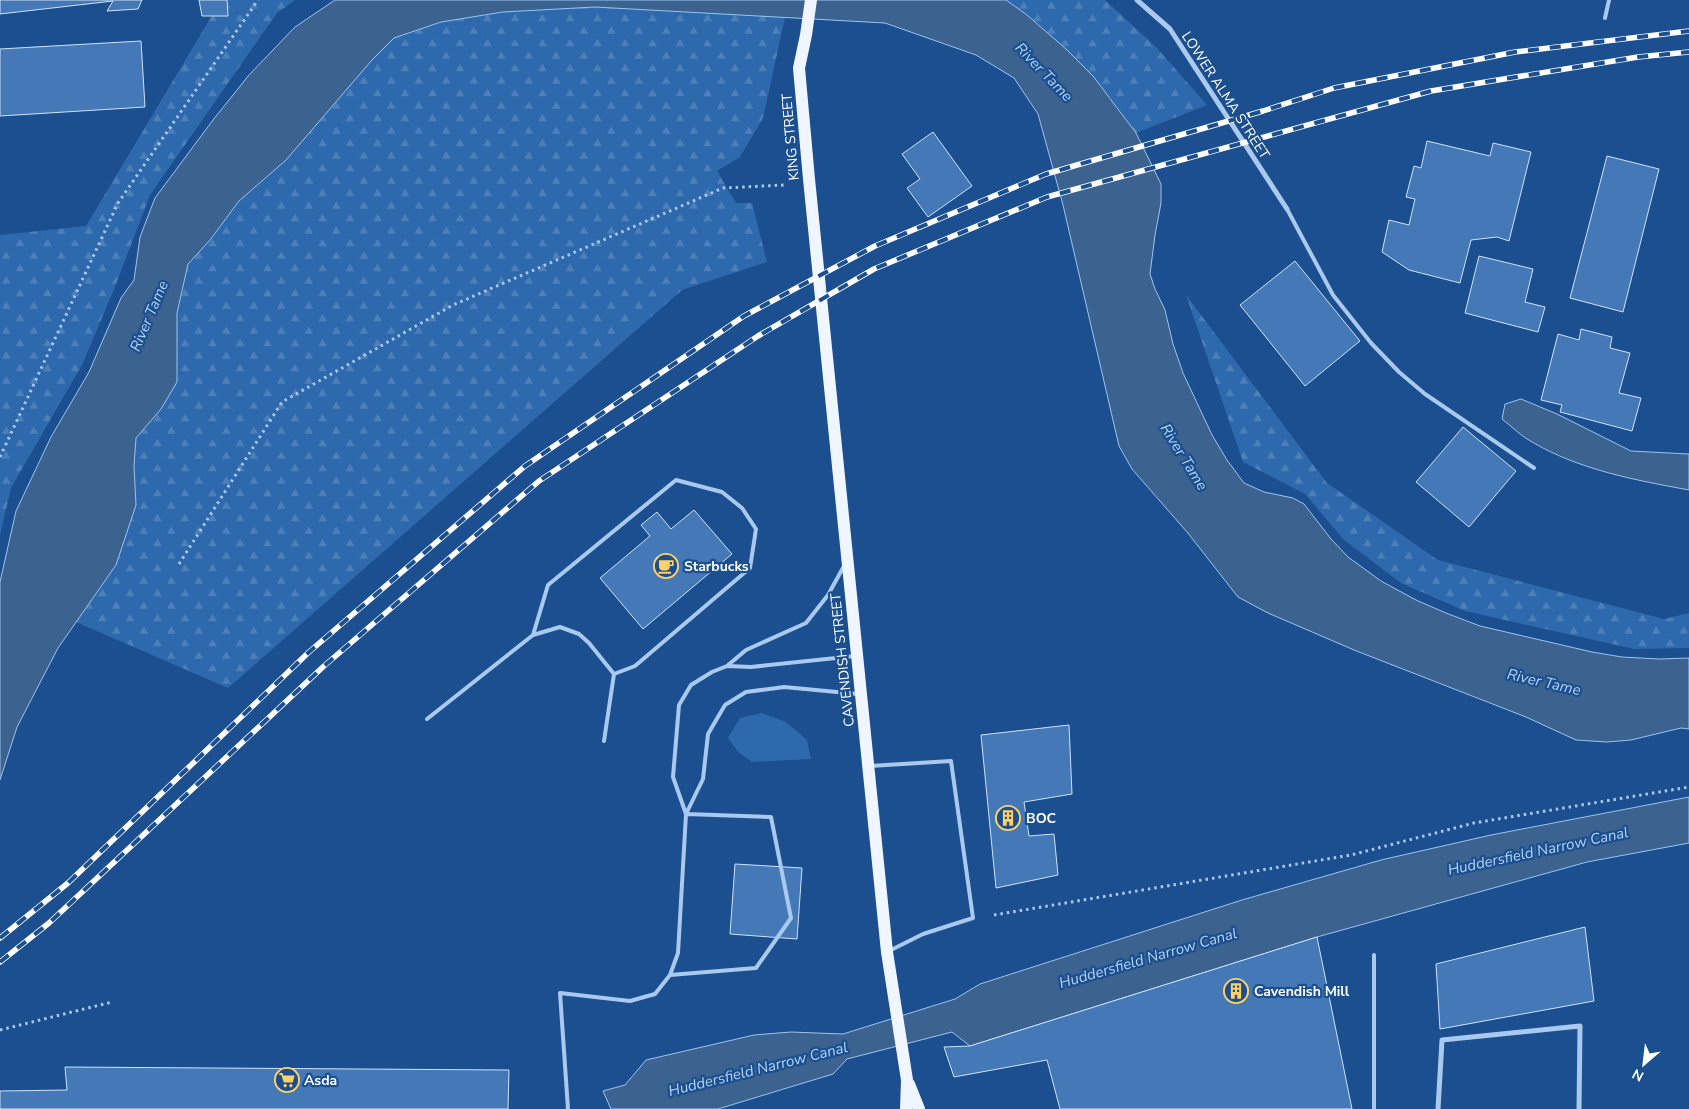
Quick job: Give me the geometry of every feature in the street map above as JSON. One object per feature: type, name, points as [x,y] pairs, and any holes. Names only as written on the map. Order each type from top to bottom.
[{"type":"main road","name":"KING STREET","points":[[811,0],[799,68],[814,237]]},
{"type":"main road","name":"CAVENDISH STREET","points":[[814,237],[887,952],[907,1080],[906,1109]]},
{"type":"main road","name":"CAVENDISH STREET","points":[[907,1080],[919,1109]]},
{"type":"street","name":"LOWER ALMA STREET","points":[[1137,0],[1170,29],[1287,209]]},
{"type":"street","points":[[1438,1109],[1442,1040],[1580,1026],[1579,1109]]},
{"type":"lane","points":[[1605,18],[1609,0]]},
{"type":"lane","points":[[1287,209],[1333,295],[1399,372],[1425,394],[1534,468]]},
{"type":"lane","points":[[533,635],[548,585],[676,480],[722,492],[742,508],[756,529],[750,568],[635,666],[614,674]]},
{"type":"lane","points":[[686,814],[673,777],[679,705],[692,685],[712,672],[727,666],[746,650],[806,623],[828,595],[847,561]]},
{"type":"lane","points":[[427,719],[533,635],[560,627],[579,634],[589,643],[614,674],[604,741]]},
{"type":"lane","points":[[727,666],[751,667],[857,656]]},
{"type":"lane","points":[[568,1109],[560,993],[630,1001],[655,994],[670,975],[678,953],[686,814],[703,779],[708,734],[725,704],[746,692],[784,687],[861,694]]},
{"type":"lane","points":[[868,766],[951,760],[973,918],[923,934],[887,952]]},
{"type":"lane","points":[[670,975],[756,968],[792,918],[771,817],[686,814]]},
{"type":"lane","points":[[1374,955],[1374,1109]]},
{"type":"path","points":[[0,458],[118,203],[258,0]]},
{"type":"path","points":[[179,564],[282,402],[453,305],[723,188],[781,185],[808,179]]},
{"type":"path","points":[[973,918],[1351,855],[1474,823],[1689,787]]},
{"type":"path","points":[[0,1030],[112,1002]]},
{"type":"green space","points":[[216,0],[295,0],[277,13],[150,195],[115,287],[82,365],[11,488],[0,535],[0,235],[86,226],[217,7]]},
{"type":"green space","points":[[1006,0],[1105,0],[1156,47],[1207,105],[1136,133],[1093,76],[1066,49]]},
{"type":"green space","points":[[595,7],[785,17],[763,118],[740,157],[717,171],[736,203],[752,203],[767,262],[682,290],[228,688],[76,622],[116,565],[136,505],[134,466],[136,438],[161,409],[177,382],[177,313],[188,264],[210,240],[239,201],[286,160],[372,60],[394,38],[441,22],[503,12]]},
{"type":"green space","points":[[1186,295],[1327,483],[1438,560],[1664,619],[1689,613],[1689,648],[1634,649],[1465,611],[1401,583],[1344,540],[1305,494],[1243,462]]},
{"type":"green space","points":[[762,713],[786,722],[807,740],[811,759],[752,762],[738,752],[728,738],[740,718]]},
{"type":"water","name":"River Tame","points":[[335,0],[1006,0],[1027,15],[1066,49],[1093,76],[1136,133],[1161,184],[1161,203],[1150,274],[1165,310],[1173,344],[1183,373],[1212,435],[1244,483],[1264,492],[1293,498],[1304,504],[1331,539],[1348,557],[1381,581],[1416,600],[1446,613],[1480,626],[1592,652],[1622,657],[1689,658],[1689,729],[1681,728],[1631,740],[1607,742],[1576,740],[1526,717],[1354,650],[1268,613],[1238,597],[1187,532],[1132,469],[1119,446],[1063,205],[1038,114],[1014,78],[976,55],[885,23],[595,7],[503,12],[441,22],[394,38],[372,60],[286,160],[239,201],[210,240],[188,264],[177,313],[177,382],[161,409],[136,438],[134,466],[136,505],[116,565],[58,648],[17,727],[0,780],[0,582],[16,511],[51,437],[89,372],[121,298],[134,280],[140,237],[155,198],[249,75],[295,27]]},
{"type":"water","points":[[1521,399],[1557,414],[1631,451],[1689,454],[1689,490],[1608,473],[1550,452],[1520,434],[1502,419],[1505,404]]},
{"type":"water","name":"Huddersfield Narrow Canal","points":[[1689,797],[1689,843],[1587,862],[1317,937],[970,1046],[952,1032],[847,1059],[833,1074],[718,1109],[611,1109],[603,1091],[625,1085],[646,1060],[754,1035],[791,1032],[843,1034],[955,999],[980,984],[1242,900],[1381,860],[1491,835]]},
{"type":"building","points":[[0,0],[142,0],[138,9],[107,11],[113,1],[0,14]]},
{"type":"building","points":[[199,0],[227,0],[228,16],[202,16]]},
{"type":"building","points":[[141,41],[145,107],[0,116],[0,49]]},
{"type":"building","points":[[933,132],[972,186],[928,217],[907,188],[920,179],[902,154]]},
{"type":"building","points":[[1427,141],[1490,156],[1493,143],[1531,152],[1509,241],[1497,237],[1471,240],[1460,283],[1409,270],[1382,252],[1389,220],[1409,225],[1415,199],[1406,197],[1414,166],[1421,168]]},
{"type":"building","points":[[1607,156],[1659,169],[1623,312],[1570,298]]},
{"type":"building","points":[[1479,256],[1533,269],[1525,302],[1545,307],[1538,332],[1465,313]]},
{"type":"building","points":[[1295,261],[1360,341],[1305,386],[1240,305]]},
{"type":"building","points":[[1581,329],[1612,337],[1610,348],[1630,353],[1619,393],[1641,398],[1632,431],[1560,412],[1562,405],[1541,400],[1558,334],[1579,340]]},
{"type":"building","points":[[1463,427],[1516,471],[1469,527],[1416,482]]},
{"type":"building","name":"Starbucks","points":[[694,510],[732,554],[643,629],[600,578],[650,536],[641,525],[657,512],[671,529]]},
{"type":"building","name":"BOC","points":[[1069,725],[1072,794],[1024,802],[1029,836],[1054,834],[1058,875],[996,888],[981,735]]},
{"type":"building","points":[[735,864],[802,868],[797,939],[730,934]]},
{"type":"building","points":[[1585,927],[1594,1001],[1440,1029],[1436,964]]},
{"type":"building","name":"Cavendish Mill","points":[[1317,937],[1352,1109],[1060,1109],[1047,1060],[954,1077],[944,1047],[970,1046]]},
{"type":"building","name":"Asda","points":[[65,1067],[509,1070],[508,1109],[0,1109],[0,1091],[67,1090]]},
{"type":"railway","points":[[0,938],[68,883],[309,652],[525,466],[744,316],[875,246],[1046,174],[1263,111],[1334,88],[1515,52],[1689,31]]},
{"type":"railway","points":[[0,962],[49,923],[324,666],[539,481],[758,336],[874,269],[1047,197],[1431,91],[1638,57],[1689,52]]},
{"type":"place","name":"Starbucks","points":[[666,566]]},
{"type":"place","name":"BOC","points":[[1008,818]]},
{"type":"place","name":"Cavendish Mill","points":[[1236,991]]},
{"type":"place","name":"Asda","points":[[287,1080]]}]
